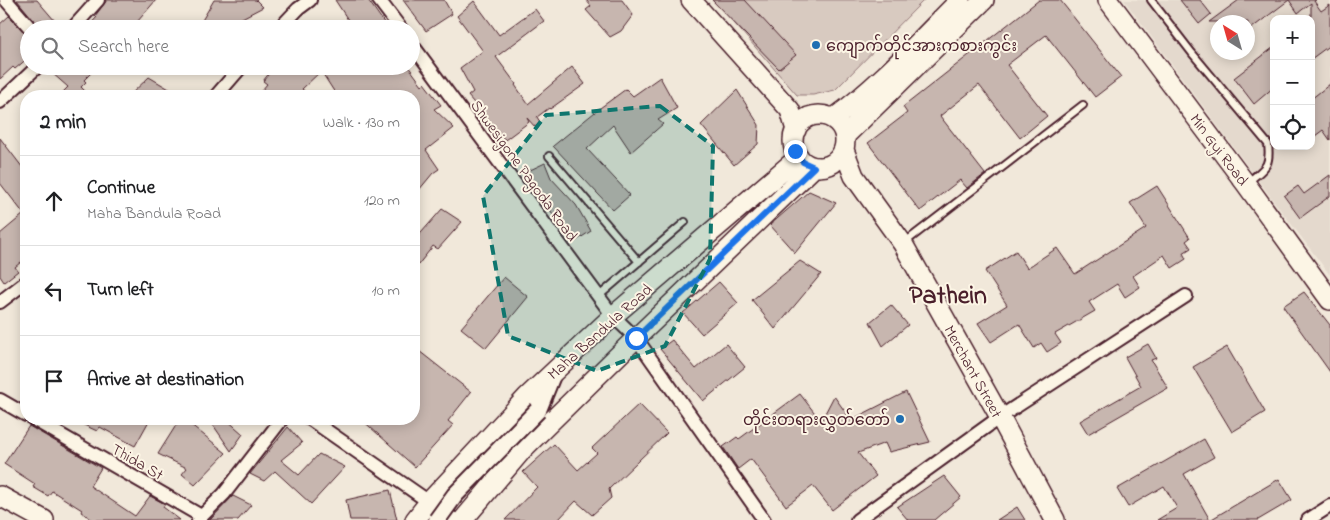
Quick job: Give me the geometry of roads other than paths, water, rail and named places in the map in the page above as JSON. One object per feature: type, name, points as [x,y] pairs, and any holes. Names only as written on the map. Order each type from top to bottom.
[{"type":"main road","points":[[691,0],[790,110],[796,130]]},
{"type":"main road","points":[[833,119],[853,105],[960,0]]},
{"type":"main road","points":[[812,117],[800,124],[796,130],[793,144],[815,163],[839,158],[845,143],[984,0]]},
{"type":"main road","name":"Min Gyi Road","points":[[1108,0],[1330,300]]},
{"type":"main road","points":[[790,110],[812,117],[824,116],[833,119],[839,124],[845,143]]},
{"type":"main road","name":"Merchant Street","points":[[845,143],[854,176],[903,244],[1000,417],[1055,520]]},
{"type":"main road","name":"Merchant Street","points":[[815,163],[854,176]]},
{"type":"main road","name":"Maha Bandula Road","points":[[415,520],[430,501],[528,397],[613,316],[815,163]]},
{"type":"main road","name":"Maha Bandula Road","points":[[463,520],[523,450],[815,163]]},
{"type":"main road","points":[[0,496],[44,520]]},
{"type":"street","points":[[6,0],[23,20]]},
{"type":"street","points":[[80,20],[98,0]]},
{"type":"street","points":[[288,20],[310,0]]},
{"type":"street","points":[[379,0],[394,20]]},
{"type":"street","name":"Shwesigone Pagoda Road","points":[[420,55],[613,316],[636,338],[764,520]]},
{"type":"street","points":[[0,102],[28,75]]},
{"type":"street","points":[[221,90],[234,75]]},
{"type":"street","points":[[0,302],[20,287]]},
{"type":"street","points":[[857,520],[1000,417],[1186,296]]},
{"type":"street","points":[[436,520],[455,495],[538,410],[553,372]]},
{"type":"street","points":[[538,410],[575,398]]},
{"type":"street","points":[[0,400],[20,412]]},
{"type":"street","name":"Thida St","points":[[43,425],[200,518]]},
{"type":"street","points":[[200,518],[224,494],[277,425]]},
{"type":"street","points":[[319,425],[455,520]]},
{"type":"street","points":[[1308,520],[1330,506]]},
{"type":"lane","points":[[1151,0],[1192,53],[1268,144],[1270,158],[1266,166],[1246,184]]},
{"type":"lane","points":[[903,244],[1082,105]]},
{"type":"lane","points":[[549,156],[639,262]]},
{"type":"lane","points":[[599,296],[685,222]]},
{"type":"place","name":"ကျောက်တိုင်အားကစားကွင်း","points":[[816,45]]},
{"type":"place","name":"တိုင်းတရားလွှတ်တော်","points":[[900,419]]},
{"type":"district","name":"Pathein","points":[[948,294]]}]
